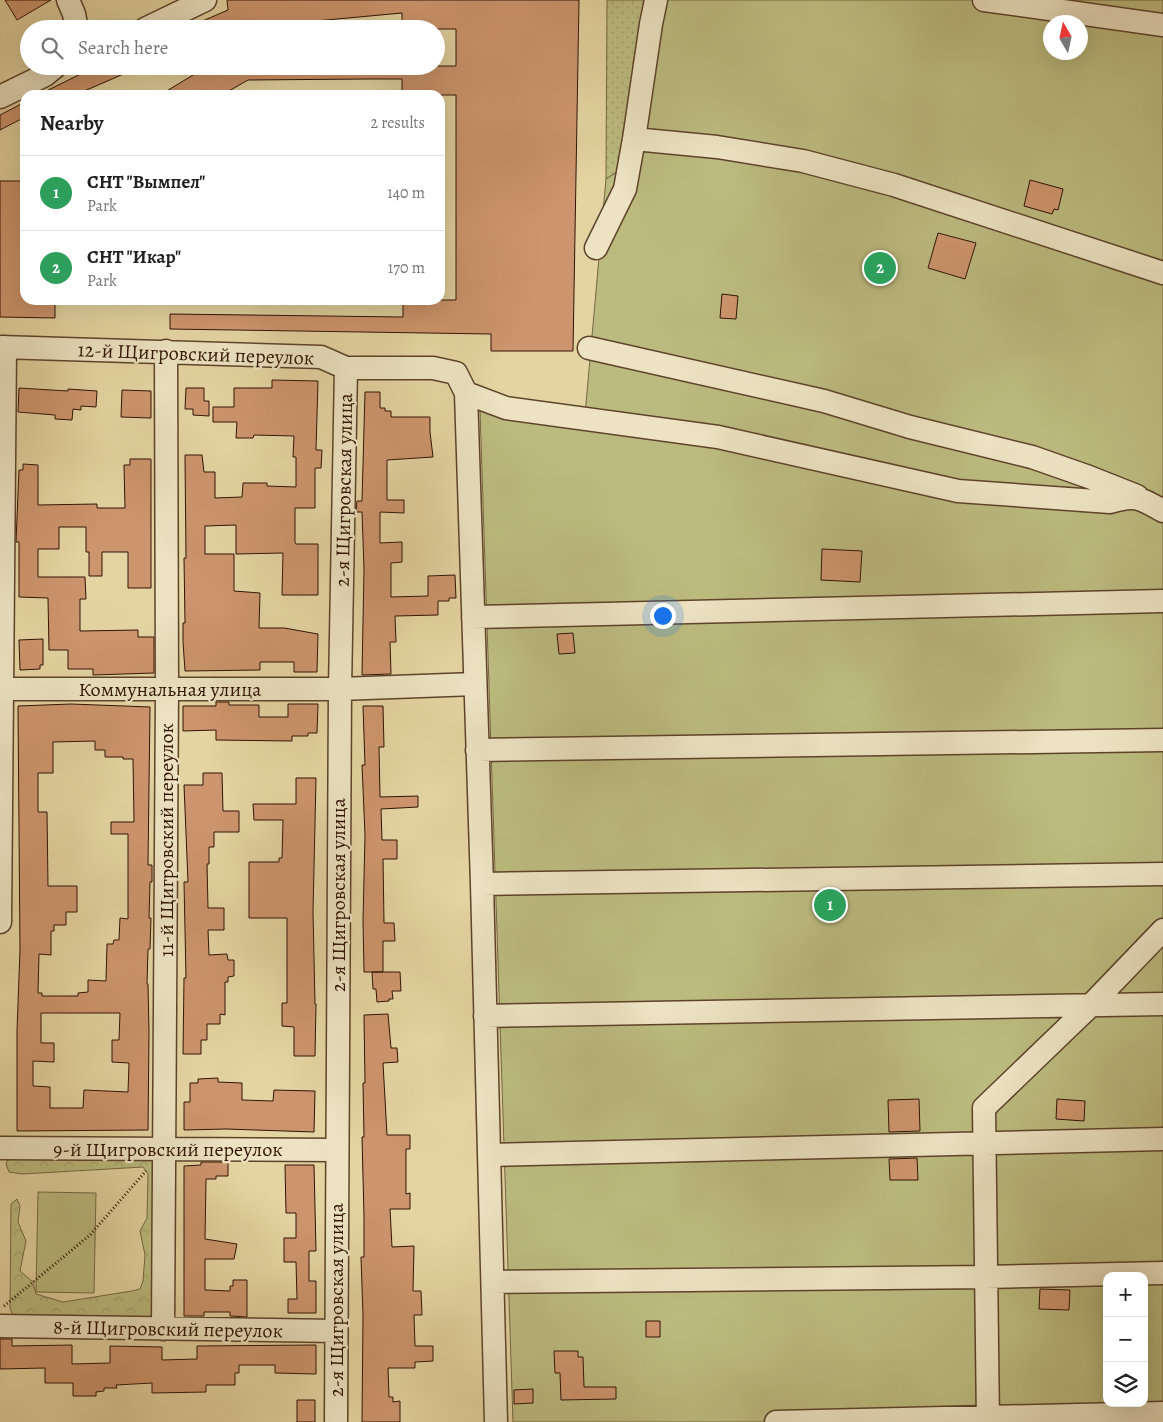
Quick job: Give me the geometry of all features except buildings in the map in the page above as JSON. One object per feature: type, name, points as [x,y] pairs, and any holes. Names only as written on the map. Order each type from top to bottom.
[{"type":"street","points":[[164,20],[205,0]]},
{"type":"street","points":[[596,248],[625,189],[656,0]]},
{"type":"street","points":[[984,0],[1163,25]]},
{"type":"street","points":[[69,1],[75,20]]},
{"type":"street","points":[[0,97],[45,75]]},
{"type":"street","points":[[634,139],[717,147],[803,161],[894,185],[1163,273]]},
{"type":"street","points":[[0,922],[2,348]]},
{"type":"street","name":"12-й Щигровский переулок","points":[[2,348],[166,351],[320,357],[346,368],[433,368],[456,374],[466,394]]},
{"type":"street","points":[[589,348],[824,400],[910,427],[1032,457],[1089,477],[1140,498],[1163,511]]},
{"type":"street","name":"11-й Щигровский переулок","points":[[163,1329],[167,689],[166,351]]},
{"type":"street","name":"2-я Щигровская улица","points":[[336,1422],[340,689],[346,368]]},
{"type":"street","points":[[496,1422],[482,884],[466,394],[506,408],[718,437],[958,491],[1110,502],[1126,497],[1140,498]]},
{"type":"street","points":[[473,617],[1163,601]]},
{"type":"street","name":"Коммунальная улица","points":[[1,689],[340,689],[475,684]]},
{"type":"street","points":[[477,750],[1163,740]]},
{"type":"street","points":[[482,884],[1163,874]]},
{"type":"street","points":[[988,1420],[984,1108],[1090,1006],[1163,930]]},
{"type":"street","points":[[485,1016],[1163,1004]]},
{"type":"street","points":[[489,1155],[1163,1139]]},
{"type":"street","name":"9-й Щигровский переулок","points":[[0,1148],[336,1150]]},
{"type":"street","points":[[493,1282],[986,1278],[1163,1273]]},
{"type":"street","name":"8-й Щигровский переулок","points":[[0,1326],[336,1331]]},
{"type":"street","points":[[776,1422],[988,1420],[1163,1413]]},
{"type":"path","points":[[0,1310],[90,1235],[146,1171]]},
{"type":"green space","points":[[607,0],[649,0],[625,167],[606,179]]},
{"type":"green space","points":[[649,0],[1163,0],[1163,1422],[513,1422],[480,410],[584,426],[606,179],[625,167]]},
{"type":"green space","points":[[153,1155],[156,1309],[152,1316],[136,1319],[13,1316],[10,1308],[11,1204],[17,1199],[20,1206],[18,1222],[26,1241],[20,1271],[33,1282],[36,1294],[63,1302],[132,1291],[140,1289],[143,1281],[145,1255],[140,1231],[147,1218],[148,1174],[143,1167],[22,1174],[9,1172],[6,1164],[9,1157]]},
{"type":"green space","points":[[38,1192],[96,1193],[94,1293],[36,1292]]},
{"type":"place","name":"СНТ \"Икар\"","points":[[880,268]]},
{"type":"place","name":"СНТ \"Вымпел\"","points":[[830,905]]}]
